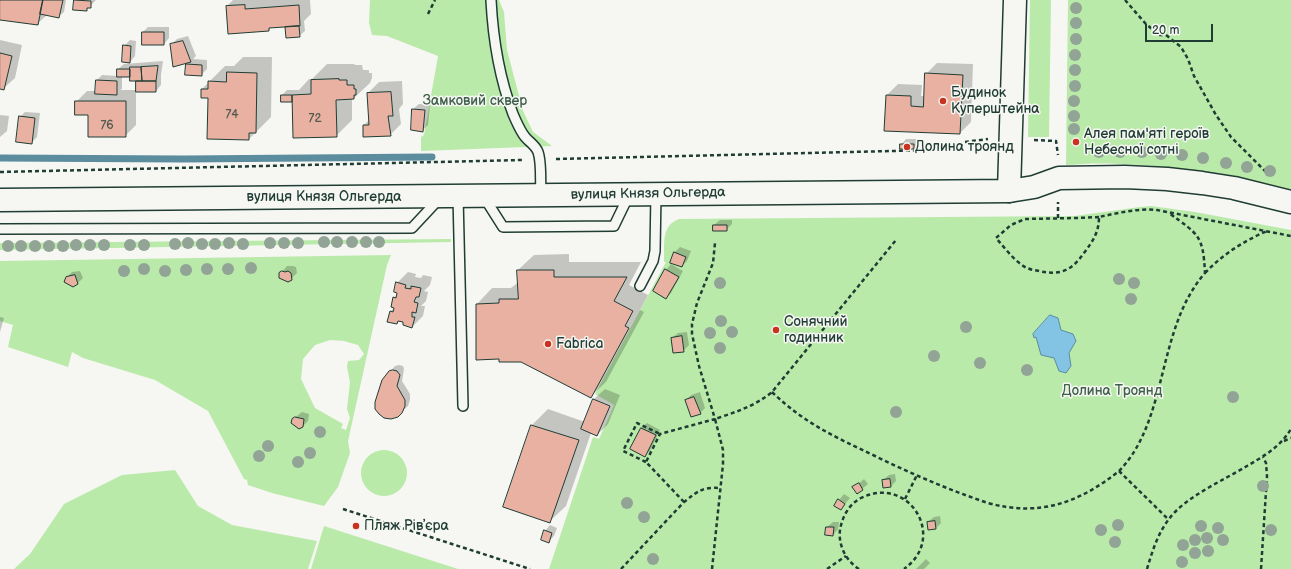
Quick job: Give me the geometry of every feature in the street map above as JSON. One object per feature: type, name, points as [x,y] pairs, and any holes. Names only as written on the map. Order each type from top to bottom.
[{"type":"main road","points":[[1009,191],[1015,0]]},
{"type":"main road","name":"вулиця Князя Ольгерда","points":[[0,200],[1009,191],[1034,188],[1059,178],[1126,177],[1167,179],[1202,183],[1234,188],[1291,202]]},
{"type":"lane","points":[[491,0],[495,44],[502,76],[514,114],[522,133],[536,149],[540,160],[541,195]]},
{"type":"lane","points":[[640,286],[653,261],[655,251],[656,194]]},
{"type":"lane","points":[[483,196],[503,227],[614,226],[630,195]]},
{"type":"lane","points":[[0,229],[412,228],[450,196]]},
{"type":"lane","points":[[450,196],[463,406]]},
{"type":"path","points":[[428,14],[435,0]]},
{"type":"path","points":[[1125,0],[1145,23],[1159,35],[1166,35],[1181,47],[1188,59],[1194,76],[1216,115],[1231,137],[1270,176]]},
{"type":"path","points":[[965,142],[994,138]]},
{"type":"path","points":[[1028,140],[1056,141],[1058,160]]},
{"type":"path","points":[[0,172],[934,150]]},
{"type":"path","points":[[1099,216],[1098,230],[1091,244],[1074,264],[1060,273],[1046,273],[1023,266],[996,238],[1011,225],[1025,218],[1077,218],[1141,210],[1167,212],[1291,236]]},
{"type":"path","points":[[1167,212],[1190,228],[1200,241],[1204,253],[1205,273]]},
{"type":"path","points":[[772,392],[786,405],[811,423],[917,475],[1001,506],[1030,509],[1051,506],[1080,496],[1104,483],[1120,471],[1134,454],[1145,431],[1177,324],[1197,282],[1213,264],[1237,246],[1268,231]]},
{"type":"path","points":[[684,502],[646,462],[623,451],[637,423],[660,434],[715,419],[763,400],[772,392],[896,240]]},
{"type":"path","points":[[712,569],[723,450],[698,360],[692,334],[692,324],[697,303],[712,263],[715,243]]},
{"type":"path","points":[[1284,441],[1291,429]]},
{"type":"path","points":[[646,462],[660,434]]},
{"type":"path","points":[[1147,569],[1157,541],[1168,519],[1176,510],[1196,496],[1263,457],[1284,441],[1291,438]]},
{"type":"path","points":[[1262,569],[1264,498],[1267,476],[1266,463],[1263,457]]},
{"type":"path","points":[[1120,471],[1168,519]]},
{"type":"path","points":[[905,499],[917,475]]},
{"type":"path","points":[[621,569],[684,502],[702,489],[708,487],[720,488]]},
{"type":"path","points":[[859,569],[854,566],[846,556],[841,545],[840,532],[842,520],[848,509],[858,500],[881,492],[893,494],[905,499],[921,518],[924,530],[923,543],[911,564],[904,569]]},
{"type":"path","points":[[343,509],[530,569]]},
{"type":"path","points":[[827,569],[846,556]]},
{"type":"green space","name":"Замковий сквер","points":[[370,0],[499,0],[504,12],[507,50],[523,111],[533,132],[552,146],[421,151],[421,137],[424,135],[438,56],[387,36],[372,35],[369,23]]},
{"type":"green space","points":[[1030,0],[1051,0],[1049,137],[1028,137]]},
{"type":"green space","points":[[1068,0],[1291,0],[1291,190],[1249,179],[1184,169],[1112,164],[1066,165]]},
{"type":"green space","name":"Долина Троянд","points":[[1151,206],[1195,212],[1291,230],[1291,569],[549,569],[593,437],[599,439],[614,405],[595,394],[666,262],[664,262],[664,243],[666,231],[673,222],[679,219],[1075,216]]},
{"type":"green space","points":[[451,239],[451,242],[0,250],[0,243]]},
{"type":"green space","points":[[391,255],[387,265],[348,441],[350,453],[338,487],[324,506],[272,493],[248,485],[247,480],[244,479],[208,411],[155,380],[83,358],[72,352],[68,367],[8,347],[13,325],[0,321],[0,261]],"holes":[[[330,340],[344,341],[358,345],[364,354],[359,360],[348,361],[347,367],[350,382],[347,409],[350,418],[346,430],[341,428],[343,424],[315,408],[301,379],[303,359],[315,345]]]},
{"type":"green space","points":[[379,450],[389,450],[401,456],[406,464],[406,482],[401,490],[393,495],[379,496],[371,493],[364,486],[361,478],[361,468],[364,460],[371,453]]},
{"type":"green space","points":[[175,470],[198,506],[232,525],[317,541],[308,569],[14,569],[30,554],[64,504],[122,475]]},
{"type":"green space","points":[[324,526],[458,569],[311,569]]},
{"type":"water","points":[[1050,315],[1058,318],[1061,330],[1073,334],[1076,341],[1069,353],[1071,366],[1066,373],[1059,371],[1054,358],[1041,355],[1036,337],[1034,338],[1033,334]]},
{"type":"building","points":[[0,0],[43,0],[38,25],[0,20]]},
{"type":"building","points":[[43,0],[63,0],[59,18],[40,14]]},
{"type":"building","points":[[74,0],[91,1],[91,8],[87,8],[87,11],[73,10]]},
{"type":"building","points":[[245,5],[245,9],[299,5],[300,26],[269,28],[269,31],[228,34],[226,6]]},
{"type":"building","points":[[299,26],[300,37],[286,38],[285,27]]},
{"type":"building","points":[[142,32],[164,32],[164,45],[142,45]]},
{"type":"building","points":[[183,41],[191,62],[173,67],[170,44]]},
{"type":"building","points":[[123,45],[131,46],[130,63],[122,62]]},
{"type":"building","points":[[0,53],[12,56],[4,90],[0,89]]},
{"type":"building","points":[[186,64],[202,65],[202,76],[185,75]]},
{"type":"building","points":[[158,66],[156,81],[142,81],[141,67]]},
{"type":"building","points":[[130,67],[141,67],[142,81],[130,81]]},
{"type":"building","points":[[117,69],[130,69],[130,77],[117,77]]},
{"type":"building","points":[[227,72],[257,73],[256,133],[249,133],[249,140],[207,139],[208,98],[201,98],[201,89],[208,89],[208,81],[226,82]]},
{"type":"building","name":"Будинок Куперштейна","points":[[925,73],[963,75],[960,134],[884,131],[886,95],[911,96],[911,106],[923,107]]},
{"type":"building","points":[[96,80],[117,81],[117,95],[95,94]]},
{"type":"building","points":[[311,80],[347,80],[347,85],[354,85],[356,95],[354,95],[354,99],[336,100],[337,137],[293,138],[292,95],[311,94]]},
{"type":"building","points":[[136,81],[156,81],[156,92],[136,92]]},
{"type":"building","points":[[391,92],[393,116],[388,116],[391,136],[363,137],[363,125],[369,125],[367,93]]},
{"type":"building","points":[[281,95],[292,95],[292,102],[281,102]]},
{"type":"building","points":[[75,101],[126,101],[126,137],[88,137],[88,115],[75,115]]},
{"type":"building","points":[[412,109],[425,110],[423,132],[411,130]]},
{"type":"building","points":[[19,116],[35,118],[32,144],[16,142]]},
{"type":"building","name":"Долина троянд","points":[[900,144],[914,144],[914,149],[900,149]]},
{"type":"building","points":[[713,225],[727,225],[727,231],[713,231]]},
{"type":"building","points":[[674,252],[686,257],[682,267],[670,263]]},
{"type":"building","points":[[665,269],[679,277],[666,299],[653,291]]},
{"type":"building","name":"Fabrica","points":[[517,270],[554,270],[554,277],[627,277],[614,301],[633,311],[625,326],[629,328],[591,398],[521,362],[499,362],[499,359],[476,360],[476,304],[499,303],[499,299],[518,299]]},
{"type":"building","points":[[282,271],[288,271],[291,273],[292,280],[288,282],[279,278],[279,273]]},
{"type":"building","points":[[75,275],[78,284],[73,287],[64,282],[66,277]]},
{"type":"building","points":[[396,282],[406,285],[405,288],[411,289],[411,286],[421,288],[419,297],[416,297],[414,302],[418,303],[416,313],[412,312],[412,317],[415,317],[412,328],[403,325],[403,322],[398,321],[397,324],[387,322],[390,311],[393,312],[394,308],[391,307],[393,297],[396,298],[397,293],[394,292]]},
{"type":"building","points":[[682,336],[684,352],[673,353],[671,338]]},
{"type":"building","points":[[389,371],[397,371],[400,375],[397,386],[405,400],[405,406],[402,413],[398,417],[391,419],[384,418],[379,414],[375,409],[375,402],[382,380]]},
{"type":"building","points":[[694,397],[701,414],[691,417],[685,400]]},
{"type":"building","points":[[593,399],[610,406],[597,436],[581,429]]},
{"type":"building","points":[[295,417],[304,419],[303,427],[299,429],[291,423],[292,419]]},
{"type":"building","points":[[531,425],[579,440],[550,523],[503,507]]},
{"type":"building","points":[[641,428],[656,435],[645,457],[630,449]]},
{"type":"building","points":[[890,479],[891,487],[883,488],[882,480]]},
{"type":"building","points":[[859,483],[863,490],[857,494],[852,487]]},
{"type":"building","points":[[838,499],[845,504],[841,510],[834,506]]},
{"type":"building","points":[[935,521],[936,529],[928,530],[927,522]]},
{"type":"building","points":[[826,527],[834,527],[833,536],[825,535]]},
{"type":"building","points":[[544,530],[552,533],[549,543],[541,540]]},
{"type":"waterway","points":[[0,158],[183,159],[432,157]]},
{"type":"place","name":"Будинок Куперштейна","points":[[943,101]]},
{"type":"place","name":"Алея пам'яті героїв Небесної сотні","points":[[1076,142]]},
{"type":"place","name":"Долина троянд","points":[[907,147]]},
{"type":"place","name":"Сонячний годинник","points":[[776,330]]},
{"type":"place","name":"Fabrica","points":[[548,344]]},
{"type":"place","name":"Пляж Рівʼєра","points":[[356,526]]}]
